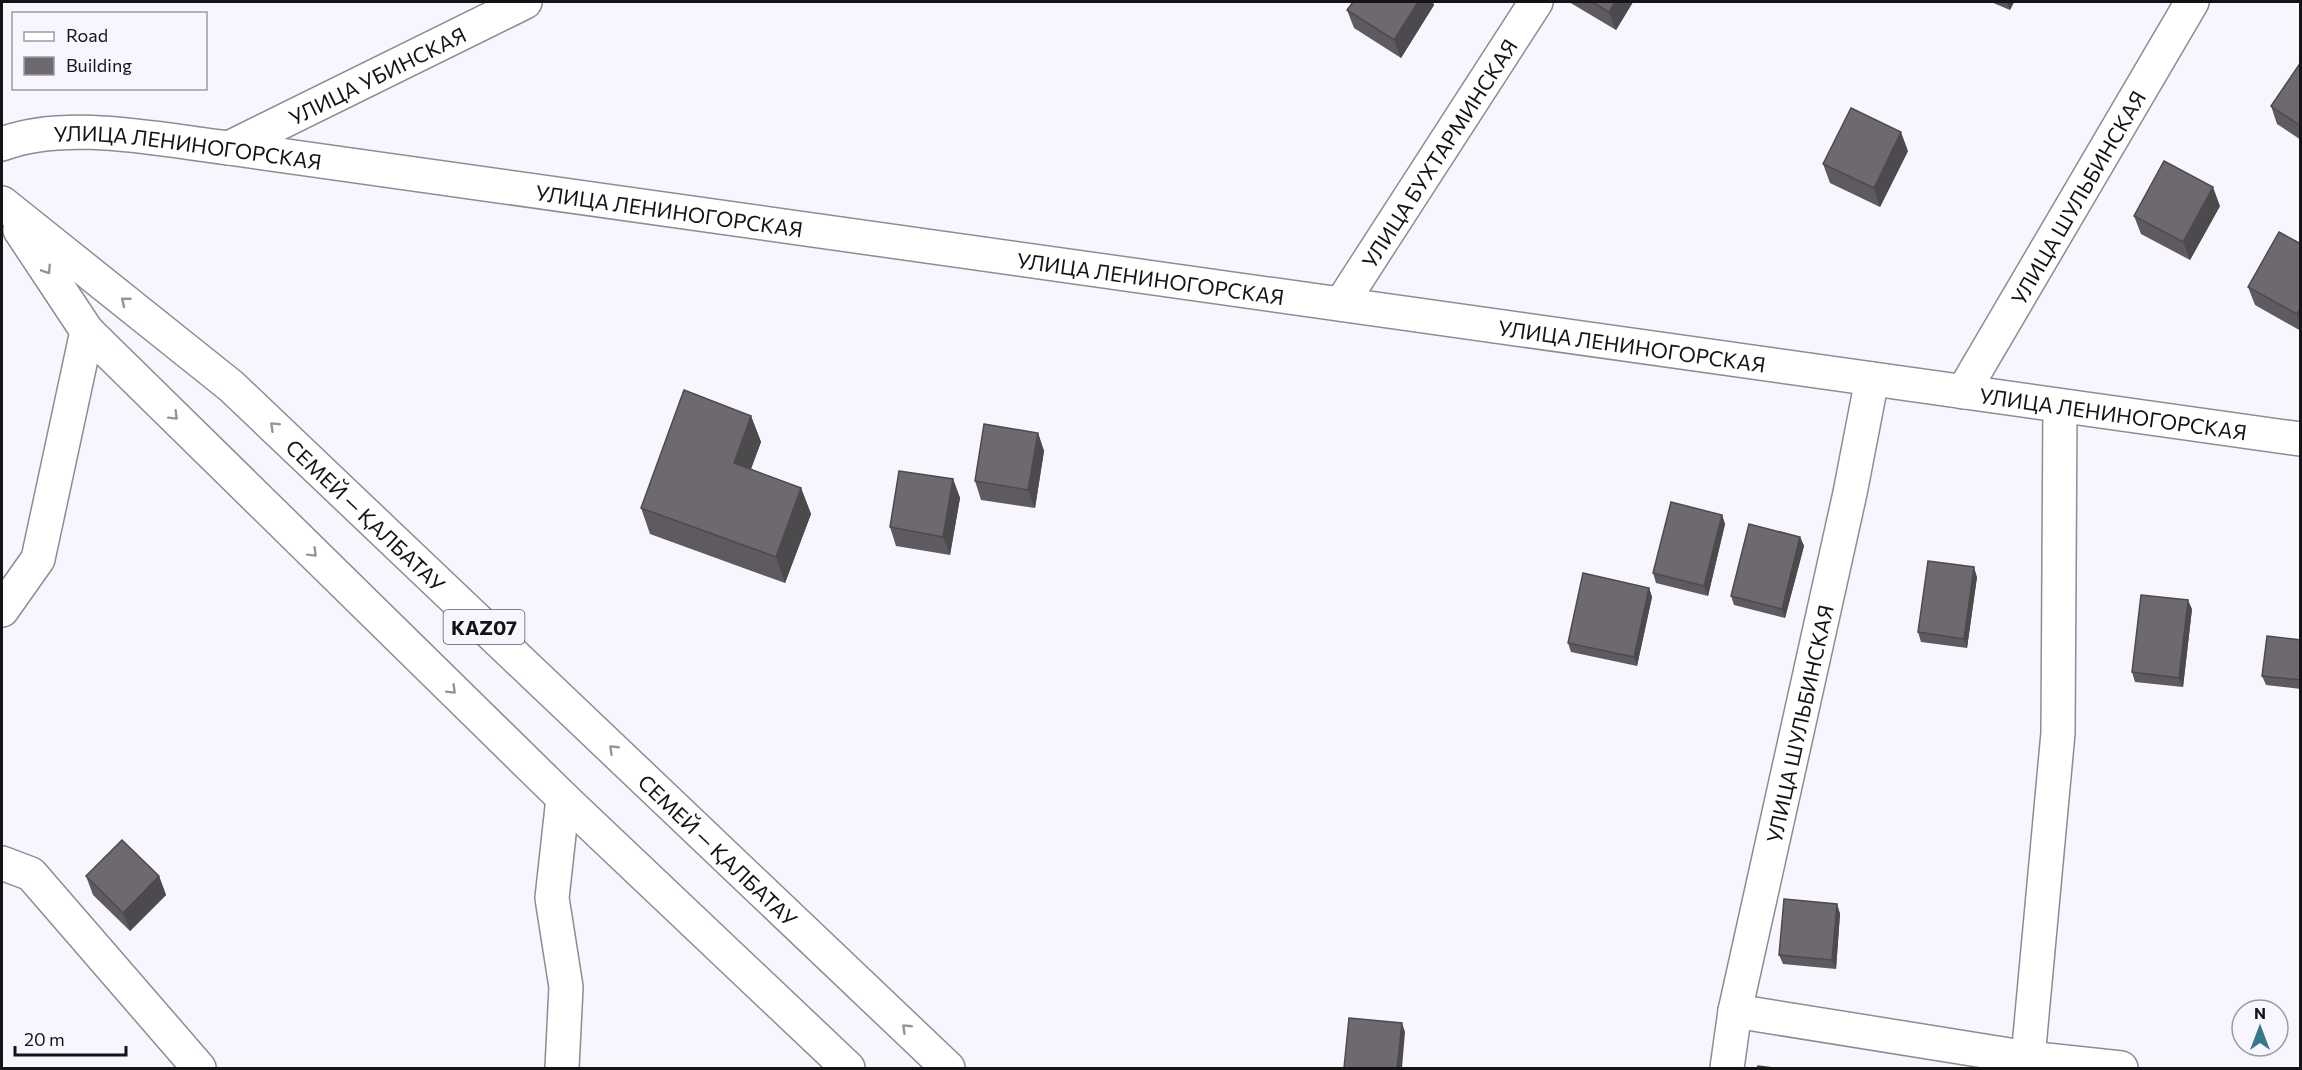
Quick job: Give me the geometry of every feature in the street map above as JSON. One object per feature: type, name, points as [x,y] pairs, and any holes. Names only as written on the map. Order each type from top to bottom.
[{"type":"main road","name":"УЛИЦА УБИНСКАЯ","points":[[229,148],[525,2]]},
{"type":"main road","name":"УЛИЦА БУХТАРМИНСКАЯ","points":[[1341,304],[1536,2]]},
{"type":"main road","name":"УЛИЦА ШУЛЬБИНСКАЯ","points":[[1963,392],[2192,2]]},
{"type":"main road","name":"УЛИЦА ЛЕНИНОГОРСКАЯ","points":[[2,144],[12,140],[71,130],[229,148],[2301,440]]},
{"type":"main road","name":"СЕМЕЙ — ҚАЛБАТАУ","points":[[2,203],[87,331],[562,798],[848,1068]]},
{"type":"main road","name":"СЕМЕЙ — ҚАЛБАТАУ","points":[[2,203],[231,386],[948,1068]]},
{"type":"main road","points":[[2,610],[38,559],[87,331]]},
{"type":"main road","name":"УЛИЦА ШУЛЬБИНСКАЯ","points":[[1727,1068],[1735,1011],[1850,493],[1872,379]]},
{"type":"main road","points":[[2028,1058],[2058,733],[2060,406]]},
{"type":"main road","points":[[562,798],[552,898],[567,987],[562,1068]]},
{"type":"main road","points":[[2,863],[31,874],[199,1068]]},
{"type":"main road","points":[[1735,1011],[2028,1058],[2121,1068]]},
{"type":"building","points":[[1353,2],[1418,2],[1394,40],[1347,10]]},
{"type":"building","points":[[1592,2],[1615,2],[1609,12]]},
{"type":"building","points":[[2301,62],[2301,126],[2271,106]]},
{"type":"building","points":[[1851,108],[1901,132],[1874,188],[1823,164]]},
{"type":"building","points":[[2164,161],[2213,187],[2183,242],[2134,216]]},
{"type":"building","points":[[2279,232],[2301,244],[2301,307],[2297,314],[2248,287]]},
{"type":"building","points":[[684,390],[751,416],[734,463],[801,488],[776,557],[641,508]]},
{"type":"building","points":[[984,424],[1038,433],[1028,490],[975,481]]},
{"type":"building","points":[[899,471],[953,479],[943,537],[890,527]]},
{"type":"building","points":[[1671,502],[1722,515],[1704,586],[1653,573]]},
{"type":"building","points":[[1749,524],[1800,537],[1782,609],[1731,596]]},
{"type":"building","points":[[1928,561],[1974,567],[1964,639],[1918,632]]},
{"type":"building","points":[[1583,573],[1649,588],[1634,657],[1568,643]]},
{"type":"building","points":[[2141,595],[2188,600],[2179,678],[2132,672]]},
{"type":"building","points":[[2267,636],[2301,640],[2301,680],[2262,676]]},
{"type":"building","points":[[122,840],[159,876],[123,913],[86,876]]},
{"type":"building","points":[[1784,899],[1837,904],[1832,960],[1779,955]]},
{"type":"building","points":[[1349,1018],[1402,1023],[1397,1068],[1344,1068]]}]
